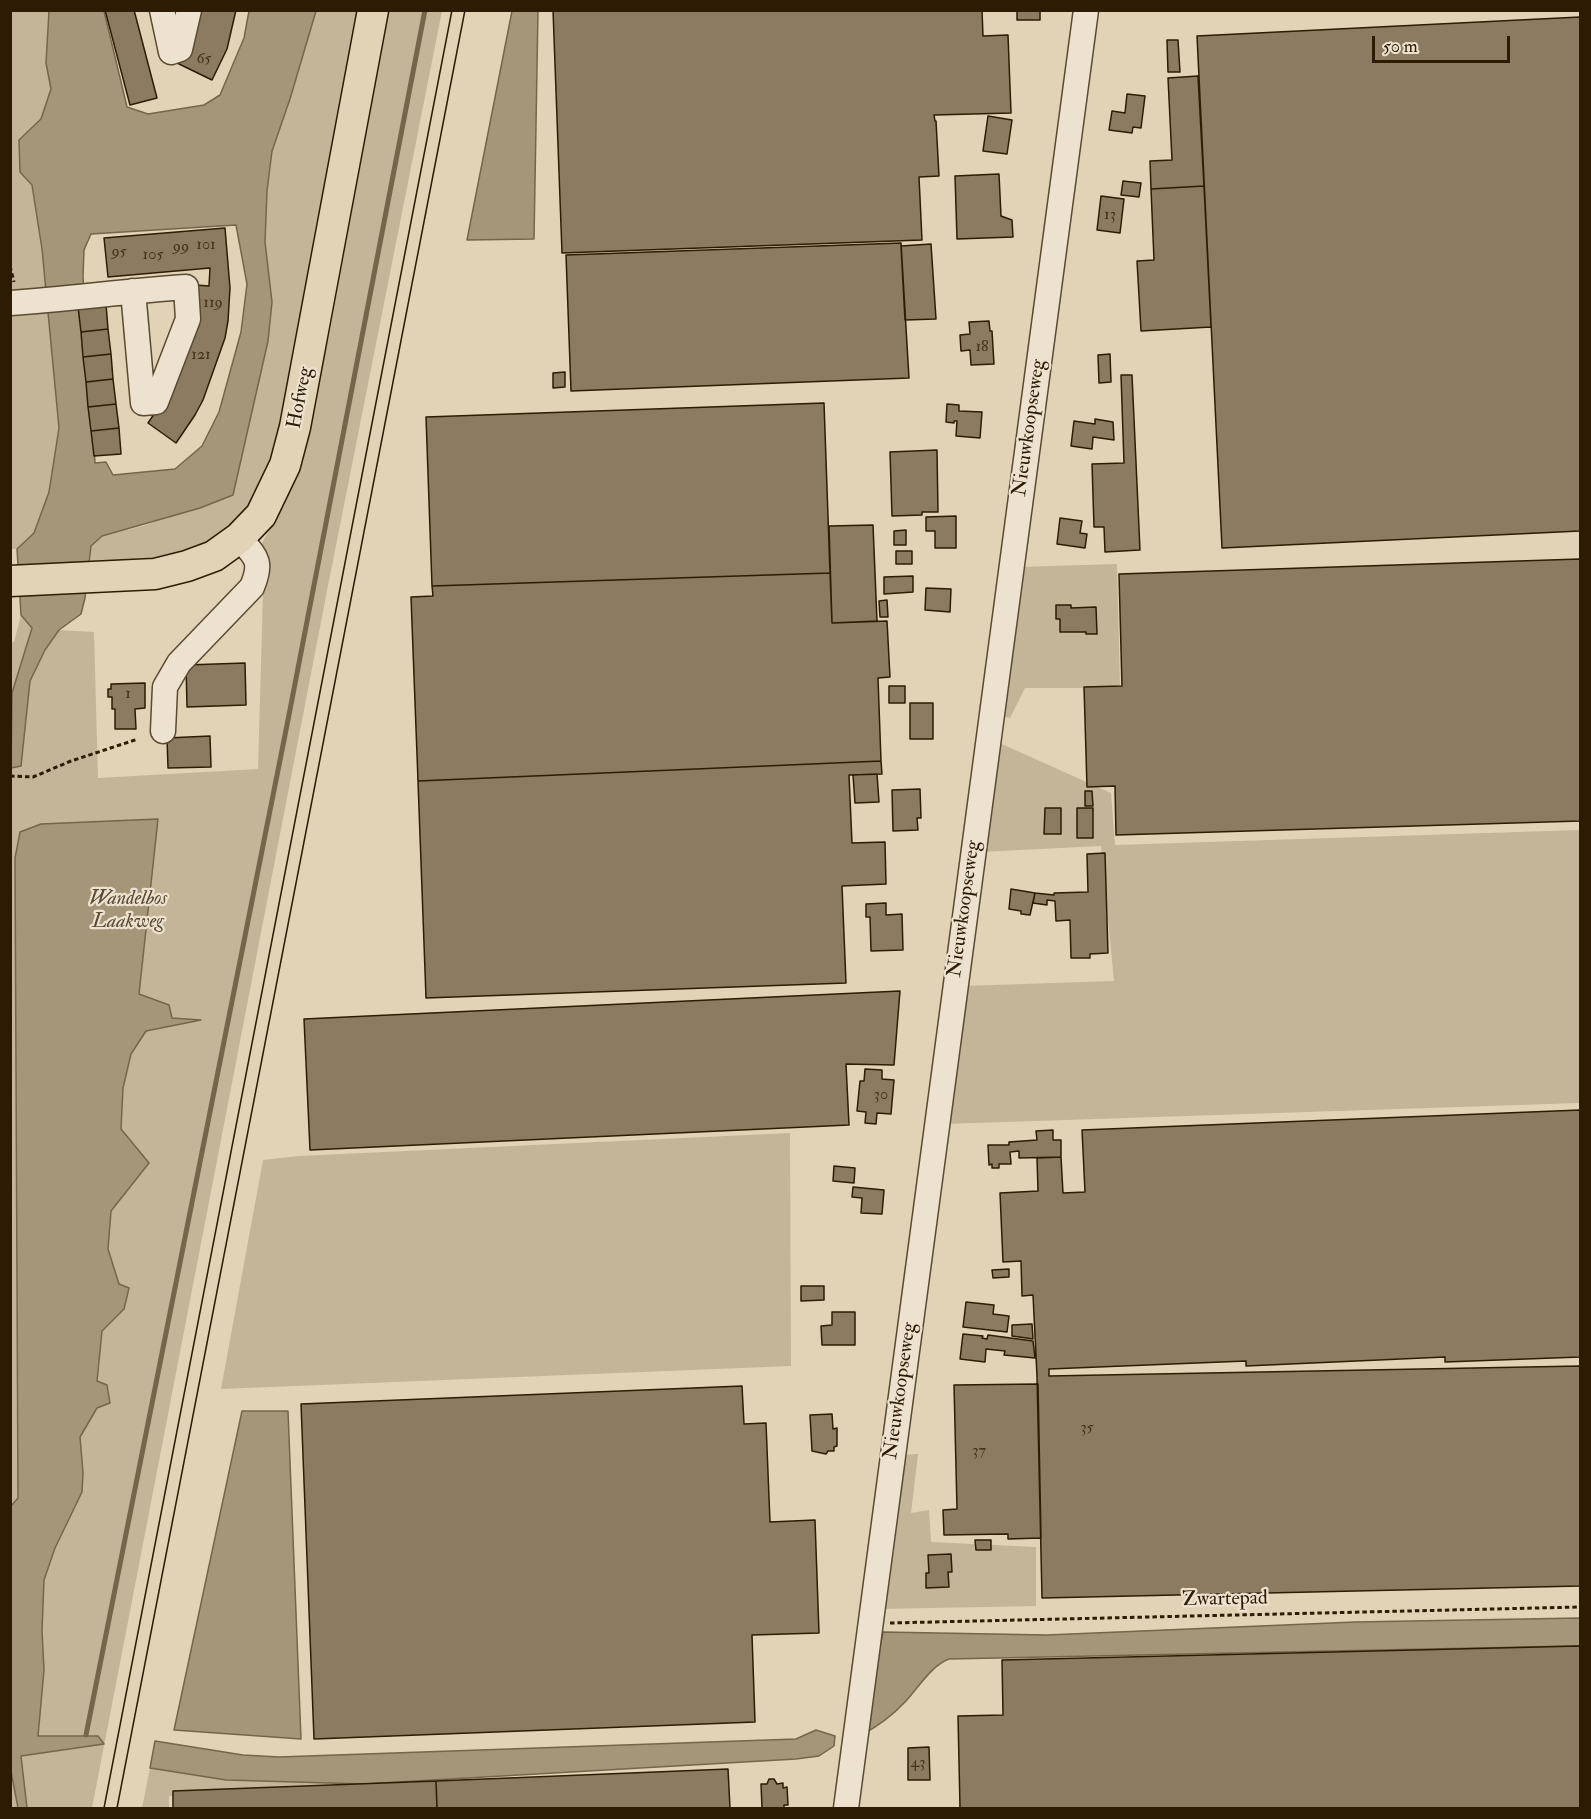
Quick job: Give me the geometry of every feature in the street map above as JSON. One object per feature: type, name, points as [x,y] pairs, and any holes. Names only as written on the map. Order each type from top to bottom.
[{"type":"main road","name":"Hofweg","points":[[10,581],[155,574],[187,566],[214,556],[239,538],[261,515],[285,465],[295,428],[373,10]]},
{"type":"street","points":[[162,10],[171,52],[180,49],[189,10]]},
{"type":"street","name":"Nieuwkoopseweg","points":[[846,1809],[1086,10]]},
{"type":"street","points":[[19,303],[133,291]]},
{"type":"street","points":[[163,731],[165,687],[179,663],[252,587],[258,573],[256,557],[239,538]]},
{"type":"path","points":[[10,776],[33,777],[71,760],[138,739]]},
{"type":"path","name":"Zwartepad","points":[[870,1623],[1581,1607]]},
{"type":"green space","points":[[10,11],[49,11],[46,63],[51,89],[41,119],[19,140],[20,172],[32,185],[42,249],[59,428],[49,492],[34,533],[17,549],[10,549]]},
{"type":"green space","points":[[316,11],[361,11],[273,466],[249,508],[212,543],[172,558],[90,566],[91,546],[102,536],[143,526],[233,494],[268,341],[272,302],[265,242],[267,191],[272,151]]},
{"type":"green space","name":"Wandelbos Laakweg","points":[[389,11],[442,11],[326,596],[92,1808],[11,1808],[10,642],[14,642],[21,615],[32,628],[27,642],[49,644],[59,630],[94,632],[98,778],[258,769],[263,594],[270,573],[262,543],[297,478],[329,336]]},
{"type":"green space","points":[[1117,564],[1120,688],[1025,688],[1010,718],[998,715],[1018,567]]},
{"type":"green space","points":[[995,741],[1111,793],[1115,845],[1580,830],[1580,1103],[944,1124],[963,986],[1114,981],[1101,846],[980,852]]},
{"type":"green space","points":[[790,1133],[791,1366],[221,1389],[263,1160],[299,1156]]},
{"type":"green space","points":[[918,1454],[911,1513],[929,1510],[931,1542],[1036,1547],[1036,1606],[878,1609],[903,1455]]},
{"type":"green space","points":[[150,1768],[226,1780],[364,1784],[169,1796],[169,1808],[142,1808]]},
{"type":"shaded area","points":[[49,11],[104,11],[127,107],[148,114],[204,105],[220,95],[244,38],[249,11],[316,11],[272,151],[267,191],[265,242],[272,302],[268,341],[233,495],[200,508],[102,536],[91,546],[81,614],[59,630],[45,650],[30,681],[21,766],[11,768],[12,693],[32,628],[21,615],[17,549],[34,533],[49,492],[59,428],[42,249],[32,185],[20,172],[19,140],[41,119],[51,89],[46,63]],"holes":[[[236,225],[247,284],[241,332],[219,412],[202,446],[175,469],[113,475],[106,462],[95,463],[83,277],[84,250],[91,234]]]},
{"type":"shaded area","points":[[512,11],[538,11],[534,239],[467,240]]},
{"type":"shaded area","points":[[158,819],[139,994],[169,1005],[172,1018],[201,1020],[146,1031],[131,1054],[123,1088],[121,1129],[149,1163],[111,1211],[108,1249],[119,1284],[129,1288],[124,1309],[102,1331],[97,1381],[107,1385],[110,1403],[97,1408],[80,1437],[82,1492],[55,1548],[44,1580],[42,1631],[44,1670],[38,1736],[98,1736],[104,1744],[21,1756],[27,1808],[18,1808],[10,1766],[10,1507],[18,1498],[15,858],[20,832],[41,824]]},
{"type":"shaded area","points":[[242,1411],[288,1411],[301,1739],[174,1730]]},
{"type":"shaded area","points":[[1580,1618],[1580,1646],[949,1659],[931,1671],[890,1716],[861,1735],[883,1632],[1047,1635],[1355,1622]]},
{"type":"shaded area","points":[[816,1730],[835,1736],[834,1746],[819,1756],[796,1759],[364,1784],[226,1780],[150,1768],[155,1741],[243,1755],[279,1757],[796,1739]]},
{"type":"building","points":[[105,10],[134,10],[157,98],[130,105]]},
{"type":"building","points":[[197,10],[236,10],[227,49],[212,80],[177,63],[193,32]]},
{"type":"building","points":[[553,10],[982,10],[983,36],[1008,35],[1011,113],[934,115],[939,176],[919,177],[922,240],[562,253]]},
{"type":"building","points":[[1017,10],[1040,10],[1040,20],[1017,20]]},
{"type":"building","points":[[1580,17],[1580,531],[1222,548],[1197,36]]},
{"type":"building","points":[[1167,40],[1178,40],[1180,72],[1168,72]]},
{"type":"building","points":[[1198,76],[1204,186],[1151,189],[1150,161],[1172,160],[1168,78]]},
{"type":"building","points":[[1127,94],[1145,96],[1141,128],[1133,127],[1132,133],[1109,130],[1112,111],[1125,113]]},
{"type":"building","points":[[988,116],[1012,120],[1007,154],[983,151]]},
{"type":"building","points":[[999,174],[1001,216],[1012,220],[1013,237],[957,239],[955,176]]},
{"type":"building","points":[[1123,181],[1141,183],[1139,197],[1121,195]]},
{"type":"building","points":[[1204,186],[1211,327],[1141,331],[1137,261],[1154,260],[1151,189]]},
{"type":"building","points":[[1101,196],[1124,199],[1120,233],[1097,230]]},
{"type":"building","points":[[225,228],[230,288],[225,338],[203,400],[176,443],[148,423],[167,395],[196,285],[209,286],[210,268],[108,277],[104,238]]},
{"type":"building","points":[[901,243],[909,378],[571,391],[566,255]]},
{"type":"building","points":[[931,244],[936,319],[905,320],[901,246]]},
{"type":"building","points":[[106,304],[108,329],[81,332],[78,307]]},
{"type":"building","points":[[989,321],[990,331],[992,331],[994,364],[971,365],[970,350],[961,351],[960,335],[970,334],[969,322]]},
{"type":"building","points":[[108,329],[111,354],[83,357],[81,332]]},
{"type":"building","points":[[111,354],[113,379],[86,382],[83,357]]},
{"type":"building","points":[[1110,354],[1111,382],[1099,383],[1098,355]]},
{"type":"building","points":[[565,372],[565,387],[553,388],[553,373]]},
{"type":"building","points":[[1121,375],[1132,375],[1140,550],[1105,552],[1104,527],[1094,527],[1092,464],[1124,463]]},
{"type":"building","points":[[113,379],[116,404],[88,407],[86,382]]},
{"type":"building","points":[[824,403],[830,573],[432,586],[426,417]]},
{"type":"building","points":[[116,404],[119,428],[91,431],[88,407]]},
{"type":"building","points":[[947,404],[959,405],[959,411],[982,412],[980,438],[956,436],[957,421],[946,422]]},
{"type":"building","points":[[1095,419],[1113,422],[1114,440],[1093,437],[1092,449],[1071,446],[1074,421],[1095,424]]},
{"type":"building","points":[[119,428],[121,454],[94,456],[91,431]]},
{"type":"building","points":[[937,450],[938,512],[892,516],[890,452]]},
{"type":"building","points":[[956,516],[956,548],[935,548],[935,531],[926,531],[926,517]]},
{"type":"building","points":[[1060,518],[1082,521],[1080,533],[1087,534],[1085,548],[1057,544]]},
{"type":"building","points":[[873,525],[877,621],[832,623],[829,526]]},
{"type":"building","points":[[906,530],[906,545],[894,545],[894,531]]},
{"type":"building","points":[[896,551],[912,551],[912,564],[896,564]]},
{"type":"building","points":[[1580,559],[1580,821],[1116,835],[1115,786],[1087,787],[1084,687],[1122,686],[1119,574]]},
{"type":"building","points":[[830,573],[832,623],[887,621],[890,677],[878,678],[881,761],[418,781],[411,597],[433,596],[432,586]]},
{"type":"building","points":[[913,576],[913,592],[884,594],[884,577]]},
{"type":"building","points":[[926,588],[951,589],[950,612],[925,610]]},
{"type":"building","points":[[887,600],[888,617],[880,617],[879,601]]},
{"type":"building","points":[[1056,605],[1071,605],[1071,608],[1096,607],[1097,634],[1060,632],[1060,619],[1056,619]]},
{"type":"building","points":[[245,663],[246,705],[187,707],[186,665]]},
{"type":"building","points":[[145,683],[145,708],[135,709],[136,729],[115,729],[115,709],[112,709],[112,697],[108,697],[111,684]]},
{"type":"building","points":[[889,686],[905,686],[905,703],[889,703]]},
{"type":"building","points":[[910,703],[933,703],[933,739],[910,739]]},
{"type":"building","points":[[210,736],[211,767],[168,768],[167,738]]},
{"type":"building","points":[[881,761],[882,774],[849,775],[852,843],[885,842],[886,884],[842,886],[846,983],[426,998],[418,781]]},
{"type":"building","points":[[877,774],[879,802],[855,803],[853,775]]},
{"type":"building","points":[[920,789],[921,818],[917,818],[918,830],[893,831],[892,790]]},
{"type":"building","points":[[1085,791],[1092,791],[1093,806],[1085,806]]},
{"type":"building","points":[[1045,808],[1061,808],[1061,834],[1044,834]]},
{"type":"building","points":[[1077,808],[1093,808],[1093,838],[1077,838]]},
{"type":"building","points":[[1105,853],[1108,953],[1090,954],[1090,958],[1071,958],[1070,920],[1056,921],[1055,901],[1047,900],[1047,905],[1033,903],[1035,893],[1054,895],[1054,893],[1088,892],[1087,854]]},
{"type":"building","points":[[1011,889],[1035,893],[1030,915],[1009,909]]},
{"type":"building","points":[[886,903],[886,915],[902,914],[903,950],[871,951],[870,917],[866,917],[866,904]]},
{"type":"building","points":[[900,991],[894,1065],[846,1064],[849,1125],[310,1150],[304,1019]]},
{"type":"building","points":[[865,1069],[882,1070],[882,1079],[894,1080],[891,1114],[877,1113],[876,1124],[865,1123],[866,1112],[857,1111],[860,1081],[864,1081]]},
{"type":"building","points":[[1580,1110],[1580,1357],[1445,1362],[1445,1357],[1246,1366],[1246,1361],[1049,1369],[1049,1376],[1580,1366],[1580,1586],[1042,1598],[1033,1295],[1022,1296],[1021,1261],[1003,1262],[1000,1193],[1038,1191],[1037,1158],[1061,1157],[1063,1193],[1085,1192],[1082,1130]]},
{"type":"building","points":[[1053,1130],[1053,1140],[1061,1140],[1061,1157],[1019,1158],[1019,1151],[1010,1152],[1011,1164],[999,1164],[999,1168],[992,1168],[992,1164],[989,1165],[988,1145],[1009,1145],[1009,1142],[1037,1140],[1036,1131]]},
{"type":"building","points":[[834,1166],[855,1168],[854,1183],[833,1181]]},
{"type":"building","points":[[853,1187],[884,1190],[882,1214],[861,1213],[862,1198],[852,1197]]},
{"type":"building","points":[[1009,1269],[1009,1277],[993,1278],[992,1270]]},
{"type":"building","points":[[801,1286],[824,1286],[824,1300],[801,1301]]},
{"type":"building","points":[[966,1302],[994,1305],[993,1314],[1009,1316],[1007,1332],[963,1327]]},
{"type":"building","points":[[832,1312],[855,1312],[855,1345],[822,1345],[821,1326],[832,1325]]},
{"type":"building","points":[[1032,1324],[1033,1339],[1012,1336],[1012,1325]]},
{"type":"building","points":[[963,1334],[983,1336],[982,1338],[987,1339],[988,1335],[1033,1341],[1035,1358],[1004,1355],[1005,1351],[986,1349],[985,1362],[960,1359]]},
{"type":"building","points":[[1038,1384],[1041,1538],[1008,1539],[1008,1534],[944,1535],[943,1510],[957,1509],[954,1385]]},
{"type":"building","points":[[742,1386],[744,1424],[766,1423],[770,1522],[815,1520],[819,1633],[752,1635],[755,1722],[314,1739],[301,1404]]},
{"type":"building","points":[[832,1414],[833,1429],[837,1428],[837,1446],[834,1447],[834,1451],[828,1451],[826,1454],[812,1451],[810,1415]]},
{"type":"building","points":[[975,1540],[991,1540],[991,1550],[976,1550]]},
{"type":"building","points":[[951,1554],[952,1572],[948,1572],[949,1587],[926,1588],[926,1573],[929,1573],[928,1555]]},
{"type":"building","points":[[1580,1646],[1580,1808],[960,1808],[958,1716],[1003,1715],[1002,1660]]},
{"type":"building","points":[[929,1747],[930,1780],[908,1780],[908,1748]]},
{"type":"building","points":[[728,1769],[730,1808],[437,1808],[436,1781]]},
{"type":"building","points":[[769,1779],[774,1779],[777,1784],[783,1783],[783,1788],[787,1787],[788,1805],[784,1805],[784,1808],[762,1808],[761,1784],[767,1784]]},
{"type":"building","points":[[436,1781],[437,1808],[173,1808],[173,1791]]},
{"type":"waterway","points":[[86,1735],[288,720],[425,10]]},
{"type":"tram line","points":[[104,1808],[452,10]]},
{"type":"tram line","points":[[117,1808],[465,10]]}]
